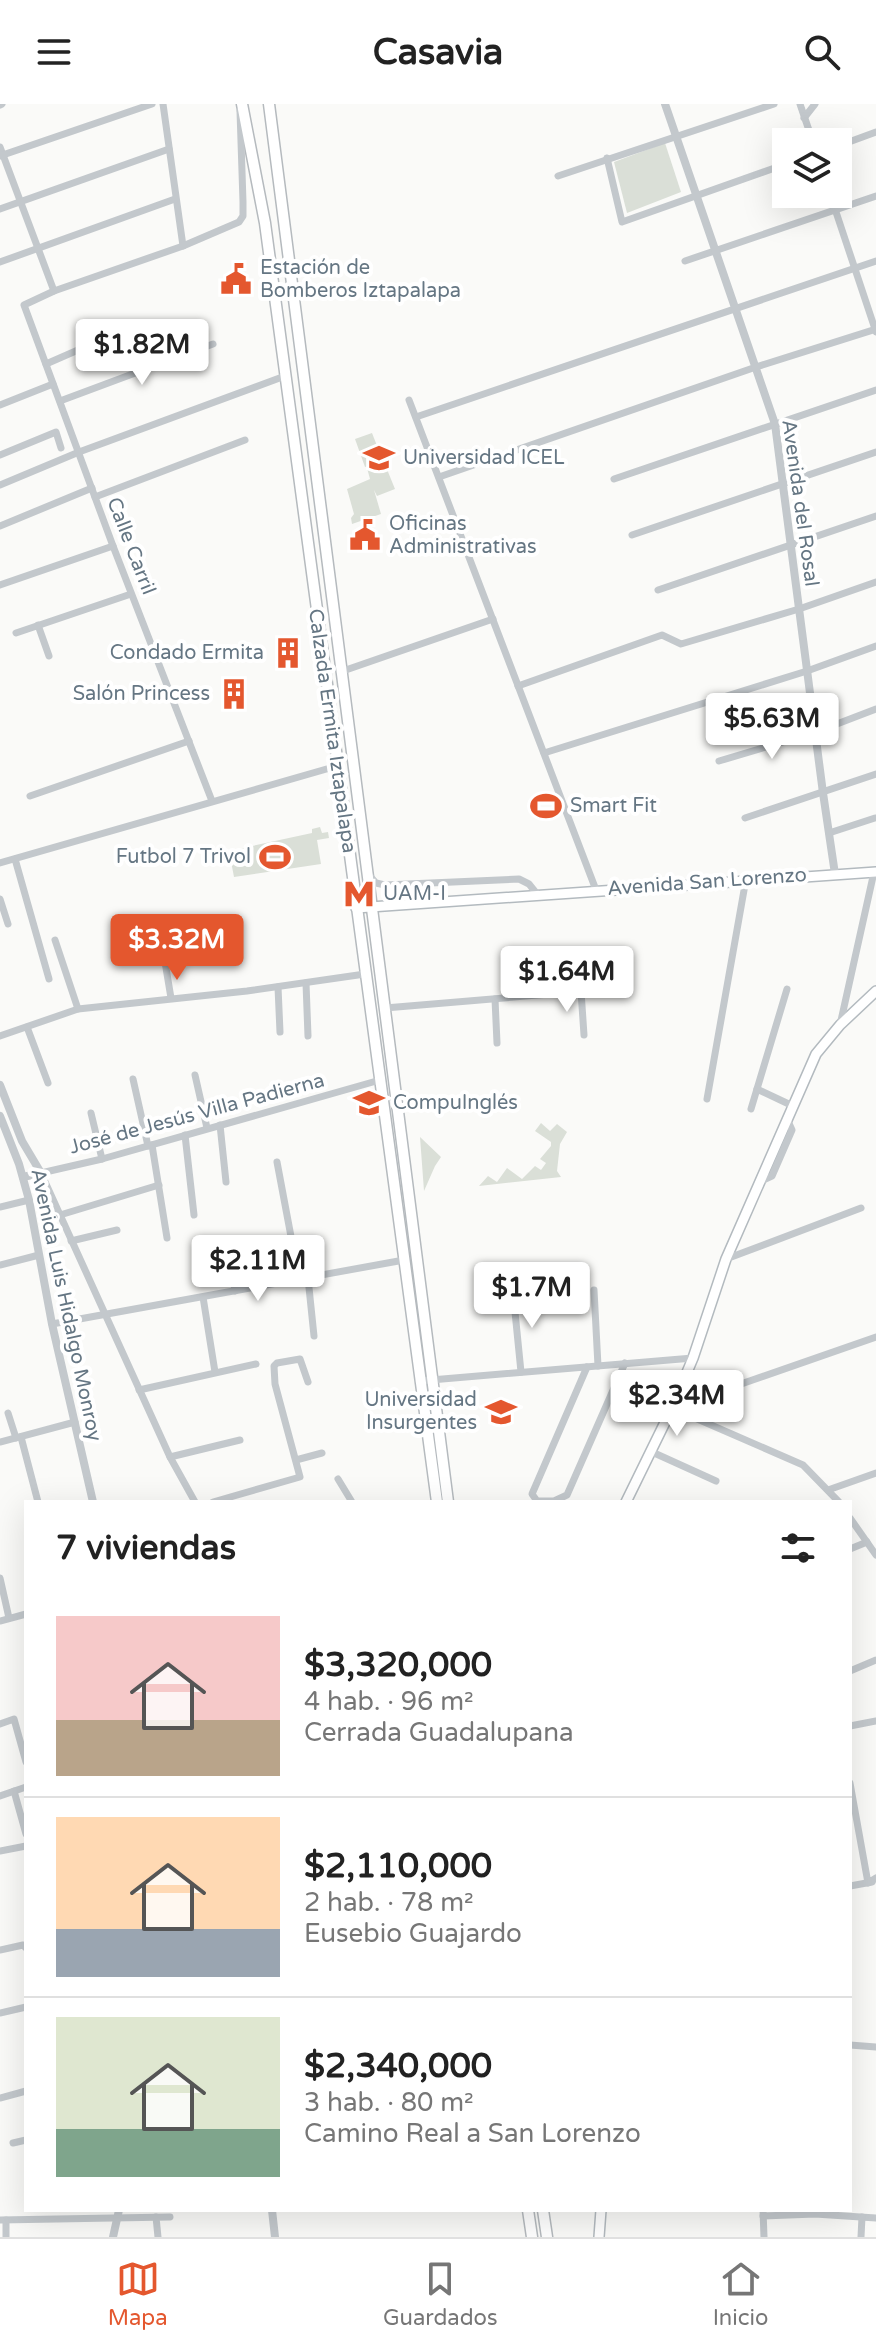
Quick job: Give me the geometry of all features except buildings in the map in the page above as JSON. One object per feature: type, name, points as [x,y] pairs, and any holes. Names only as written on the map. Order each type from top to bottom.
[{"type":"main road","name":"Calzada Ermita Iztapalapa","points":[[241,104],[256,171],[270,260],[437,1500]]},
{"type":"main road","name":"Calzada Ermita Iztapalapa","points":[[269,104],[448,1500]]},
{"type":"main road","points":[[270,260],[289,258]]},
{"type":"main road","name":"Avenida San Lorenzo","points":[[356,908],[875,872]]},
{"type":"main road","points":[[627,1500],[672,1408],[693,1358],[726,1259],[816,1054],[840,1025],[876,991]]},
{"type":"main road","points":[[528,2212],[532,2237]]},
{"type":"main road","points":[[543,2212],[547,2237]]},
{"type":"main road","points":[[599,2237],[601,2212]]},
{"type":"street","points":[[152,104],[1,153],[54,291],[233,226],[243,216],[241,104]]},
{"type":"street","points":[[163,104],[183,246]]},
{"type":"street","name":"Avenida del Rosal","points":[[665,104],[775,424],[835,874]]},
{"type":"street","points":[[558,176],[774,104]]},
{"type":"street","points":[[800,104],[808,128]]},
{"type":"street","points":[[804,118],[815,104]]},
{"type":"street","points":[[852,141],[876,132]]},
{"type":"street","points":[[0,209],[169,149]]},
{"type":"street","points":[[607,158],[622,222],[772,169]]},
{"type":"street","points":[[685,261],[876,196]]},
{"type":"street","points":[[0,262],[175,199]]},
{"type":"street","points":[[439,477],[756,367],[876,330],[835,208]]},
{"type":"street","points":[[416,417],[876,261]]},
{"type":"street","name":"Calle Carril","points":[[54,291],[27,302],[25,310],[212,801]]},
{"type":"street","points":[[46,364],[94,343]]},
{"type":"street","points":[[60,401],[213,344]]},
{"type":"street","points":[[0,485],[79,452],[285,376]]},
{"type":"street","points":[[0,405],[53,384]]},
{"type":"street","points":[[614,479],[876,390]]},
{"type":"street","points":[[409,400],[596,890]]},
{"type":"street","points":[[0,455],[56,432],[61,448]]},
{"type":"street","points":[[0,526],[245,440]]},
{"type":"street","points":[[632,535],[876,452]]},
{"type":"street","points":[[658,590],[876,516]]},
{"type":"street","points":[[0,585],[113,546]]},
{"type":"street","points":[[518,686],[662,635],[681,644],[876,582]]},
{"type":"street","points":[[16,633],[131,594]]},
{"type":"street","points":[[340,672],[493,619]]},
{"type":"street","points":[[38,625],[49,656]]},
{"type":"street","points":[[544,753],[807,671],[876,646]]},
{"type":"street","points":[[719,761],[816,732],[876,709]]},
{"type":"street","points":[[30,796],[189,741]]},
{"type":"street","points":[[0,863],[337,766]]},
{"type":"street","points":[[745,818],[876,774]]},
{"type":"street","points":[[829,833],[875,818]]},
{"type":"street","points":[[15,859],[49,979]]},
{"type":"street","points":[[840,1025],[875,872]]},
{"type":"street","name":"Avenida San Lorenzo","points":[[367,874],[376,883],[385,885],[519,879],[529,884],[537,894]]},
{"type":"street","points":[[707,1099],[746,879]]},
{"type":"street","points":[[0,899],[8,924]]},
{"type":"street","points":[[117,938],[160,932],[171,998]]},
{"type":"street","points":[[162,942],[220,935]]},
{"type":"street","points":[[55,940],[78,1009]]},
{"type":"street","points":[[0,1036],[78,1009],[365,974]]},
{"type":"street","points":[[306,983],[308,1036]]},
{"type":"street","points":[[278,987],[280,1032]]},
{"type":"street","points":[[385,1008],[609,989]]},
{"type":"street","points":[[751,1109],[787,989]]},
{"type":"street","points":[[581,991],[584,1035]]},
{"type":"street","points":[[495,999],[494,1034],[498,1034],[497,1043]]},
{"type":"street","points":[[27,1027],[48,1083]]},
{"type":"street","points":[[195,1075],[207,1128]]},
{"type":"street","points":[[133,1079],[159,1185],[167,1238]]},
{"type":"street","name":"José de Jesús Villa Padierna","points":[[23,1177],[150,1146],[380,1080]]},
{"type":"street","name":"Avenida Luis Hidalgo Monroy","points":[[0,1085],[22,1141],[41,1173]]},
{"type":"street","points":[[757,1089],[793,1106]]},
{"type":"street","points":[[91,1113],[102,1159]]},
{"type":"street","name":"Avenida Luis Hidalgo Monroy","points":[[0,1116],[29,1200],[52,1324],[93,1500]]},
{"type":"street","points":[[220,1125],[226,1182]]},
{"type":"street","points":[[185,1135],[194,1215]]},
{"type":"street","points":[[0,1146],[11,1144]]},
{"type":"street","points":[[277,1162],[314,1336]]},
{"type":"street","points":[[41,1173],[170,1457],[194,1500]]},
{"type":"street","points":[[60,1215],[159,1185]]},
{"type":"street","points":[[0,1207],[29,1200]]},
{"type":"street","points":[[726,1259],[861,1208]]},
{"type":"street","points":[[71,1241],[117,1230]]},
{"type":"street","points":[[228,1244],[235,1291]]},
{"type":"street","points":[[0,1265],[39,1255]]},
{"type":"street","points":[[52,1324],[404,1260]]},
{"type":"street","points":[[594,1290],[598,1366]]},
{"type":"street","points":[[513,1292],[521,1372]]},
{"type":"street","points":[[203,1297],[215,1372]]},
{"type":"street","points":[[672,1408],[876,1337]]},
{"type":"street","points":[[419,1381],[693,1358]]},
{"type":"street","points":[[220,1500],[300,1477],[275,1384],[274,1366],[300,1359],[308,1382]]},
{"type":"street","points":[[556,1500],[567,1495],[625,1363]]},
{"type":"street","points":[[139,1390],[256,1364]]},
{"type":"street","points":[[536,1500],[532,1494],[587,1367]]},
{"type":"street","points":[[672,1408],[803,1465],[836,1500]]},
{"type":"street","points":[[8,1413],[37,1500]]},
{"type":"street","points":[[34,1421],[38,1432]]},
{"type":"street","points":[[0,1442],[75,1422]]},
{"type":"street","points":[[170,1457],[240,1440]]},
{"type":"street","points":[[652,1452],[716,1481]]},
{"type":"street","points":[[296,1460],[322,1453]]},
{"type":"street","points":[[828,1490],[876,1473]]},
{"type":"street","points":[[338,1479],[351,1500]]},
{"type":"street","points":[[852,1521],[876,1555]]},
{"type":"street","points":[[852,1548],[867,1542]]},
{"type":"street","points":[[0,1578],[9,1618]]},
{"type":"street","points":[[0,1621],[24,1614]]},
{"type":"street","points":[[852,1670],[876,1660]]},
{"type":"street","points":[[0,1724],[14,1719],[24,1755]]},
{"type":"street","points":[[852,1726],[876,1721]]},
{"type":"street","points":[[0,1796],[24,1788]]},
{"type":"street","points":[[14,1791],[24,1827]]},
{"type":"street","points":[[852,1792],[873,1881],[852,1886]]},
{"type":"street","points":[[0,1851],[24,1846]]},
{"type":"street","points":[[0,1950],[24,1946]]},
{"type":"street","points":[[0,2013],[24,2007]]},
{"type":"street","points":[[852,2045],[876,2047]]},
{"type":"street","points":[[0,2098],[24,2092]]},
{"type":"street","points":[[13,2143],[24,2140]]},
{"type":"street","points":[[272,2212],[275,2237]]},
{"type":"street","points":[[764,2237],[763,2213],[815,2212],[876,2218]]},
{"type":"street","points":[[113,2237],[118,2214]]},
{"type":"street","points":[[6,2237],[3,2220],[118,2214],[170,2217]]},
{"type":"street","points":[[156,2217],[158,2237]]},
{"type":"street","points":[[861,2237],[862,2217]]},
{"type":"shaded area","points":[[665,143],[681,192],[627,213],[614,162]]},
{"type":"shaded area","points":[[372,433],[383,461],[365,467],[355,439]]},
{"type":"shaded area","points":[[384,462],[395,489],[377,496],[374,490],[381,514],[352,524],[354,514],[347,489],[370,479],[367,468]]},
{"type":"shaded area","name":"Futbol 7 Trivol","points":[[320,827],[322,833],[328,832],[329,838],[317,840],[321,864],[234,877],[229,851],[312,833],[312,829]]},
{"type":"shaded area","points":[[541,1123],[550,1131],[557,1124],[567,1132],[560,1144],[557,1171],[561,1177],[479,1186],[488,1176],[497,1182],[507,1168],[522,1179],[535,1166],[541,1170],[546,1163],[540,1159],[551,1142],[535,1131]]},
{"type":"shaded area","points":[[420,1137],[441,1157],[424,1191]]},
{"type":"place","name":"Estación de Bomberos Iztapalapa","points":[[236,279]]},
{"type":"place","name":"Universidad ICEL","points":[[379,458]]},
{"type":"place","name":"Oficinas Administrativas","points":[[365,535]]},
{"type":"place","name":"Condado Ermita","points":[[288,653]]},
{"type":"place","name":"Salón Princess","points":[[234,694]]},
{"type":"place","name":"Smart Fit","points":[[546,806]]},
{"type":"place","name":"Futbol 7 Trivol","points":[[275,857]]},
{"type":"place","name":"UAM-I","points":[[359,894]]},
{"type":"place","name":"CompuInglés","points":[[369,1103]]},
{"type":"place","name":"Universidad Insurgentes","points":[[501,1412]]}]
